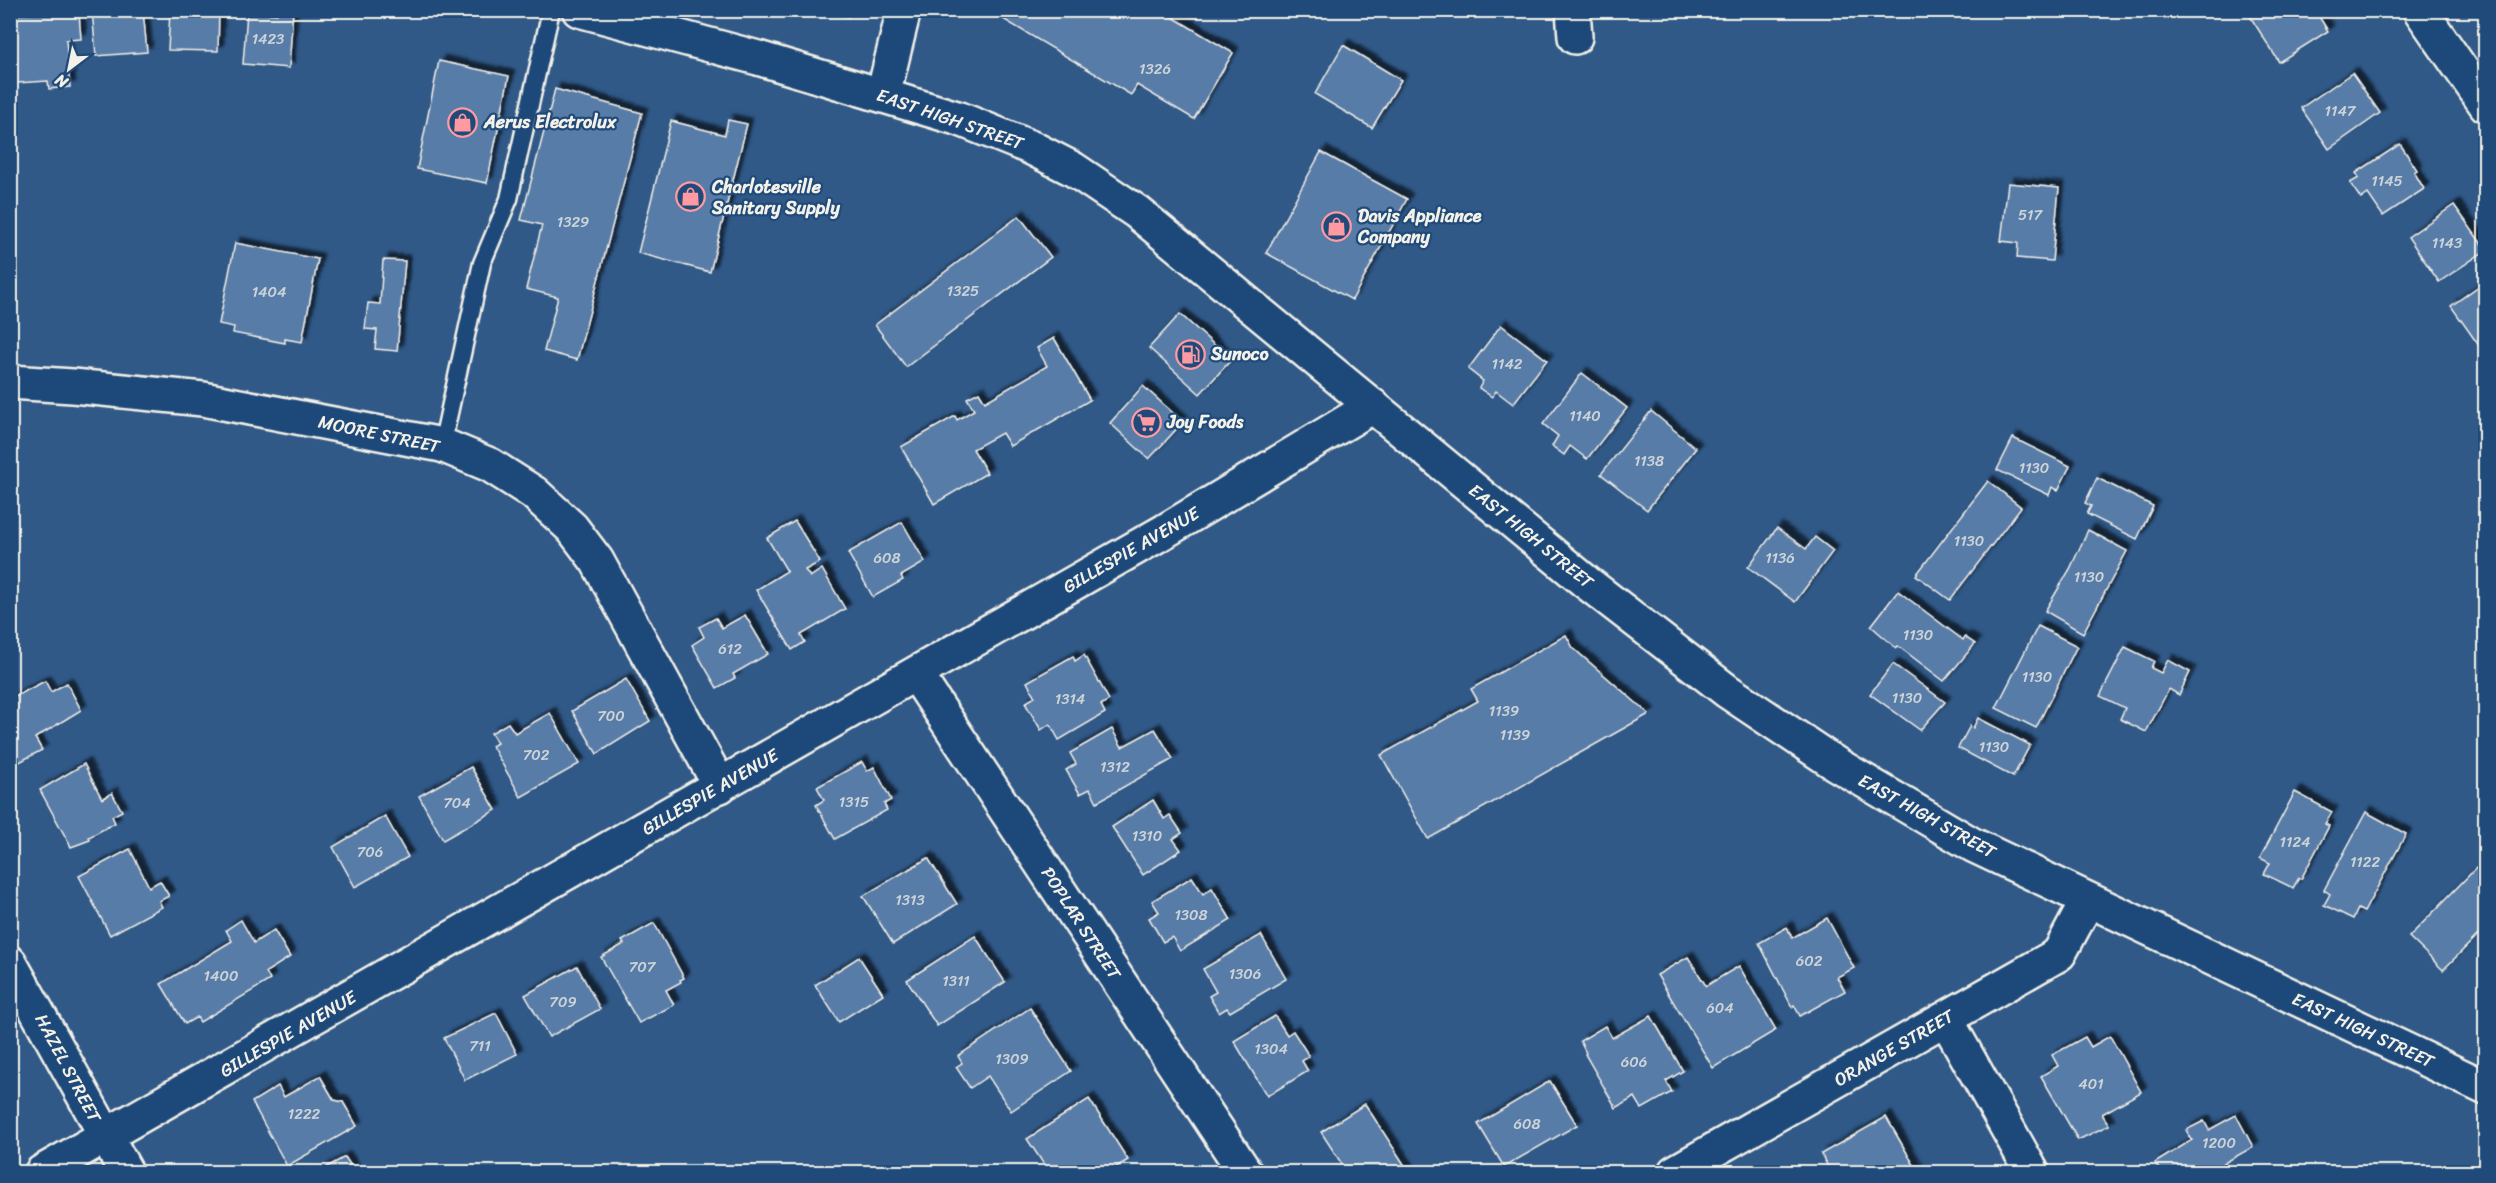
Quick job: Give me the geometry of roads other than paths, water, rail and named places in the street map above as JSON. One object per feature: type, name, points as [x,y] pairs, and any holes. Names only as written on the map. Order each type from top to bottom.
[{"type":"street","name":"EAST HIGH STREET","points":[[579,10],[758,58],[960,119],[1032,148],[1073,169],[1137,212],[1586,582],[1727,691],[1836,764],[1973,845],[2486,1088]]},
{"type":"street","points":[[883,95],[904,10]]},
{"type":"street","points":[[2425,12],[2486,105]]},
{"type":"street","name":"MOORE STREET","points":[[10,382],[203,399],[442,445],[490,465],[534,493],[572,528],[597,561],[720,786]]},
{"type":"street","name":"GILLESPIE AVENUE","points":[[42,1173],[1165,531],[1373,406]]},
{"type":"street","name":"POPLAR STREET","points":[[916,674],[1245,1173]]},
{"type":"street","name":"ORANGE STREET","points":[[1675,1173],[2059,954],[2088,900]]},
{"type":"street","name":"HAZEL STREET","points":[[10,963],[126,1173]]},
{"type":"street","points":[[1946,1018],[2032,1173]]},
{"type":"lane","points":[[442,445],[482,262],[510,199],[551,10]]},
{"type":"place","name":"Aerus Electrolux","points":[[463,122]]},
{"type":"place","name":"Charlotesville Sanitary Supply","points":[[691,197]]},
{"type":"place","name":"Davis Appliance Company","points":[[1337,226]]},
{"type":"place","name":"Sunoco","points":[[1190,354]]},
{"type":"place","name":"Joy Foods","points":[[1146,422]]}]
